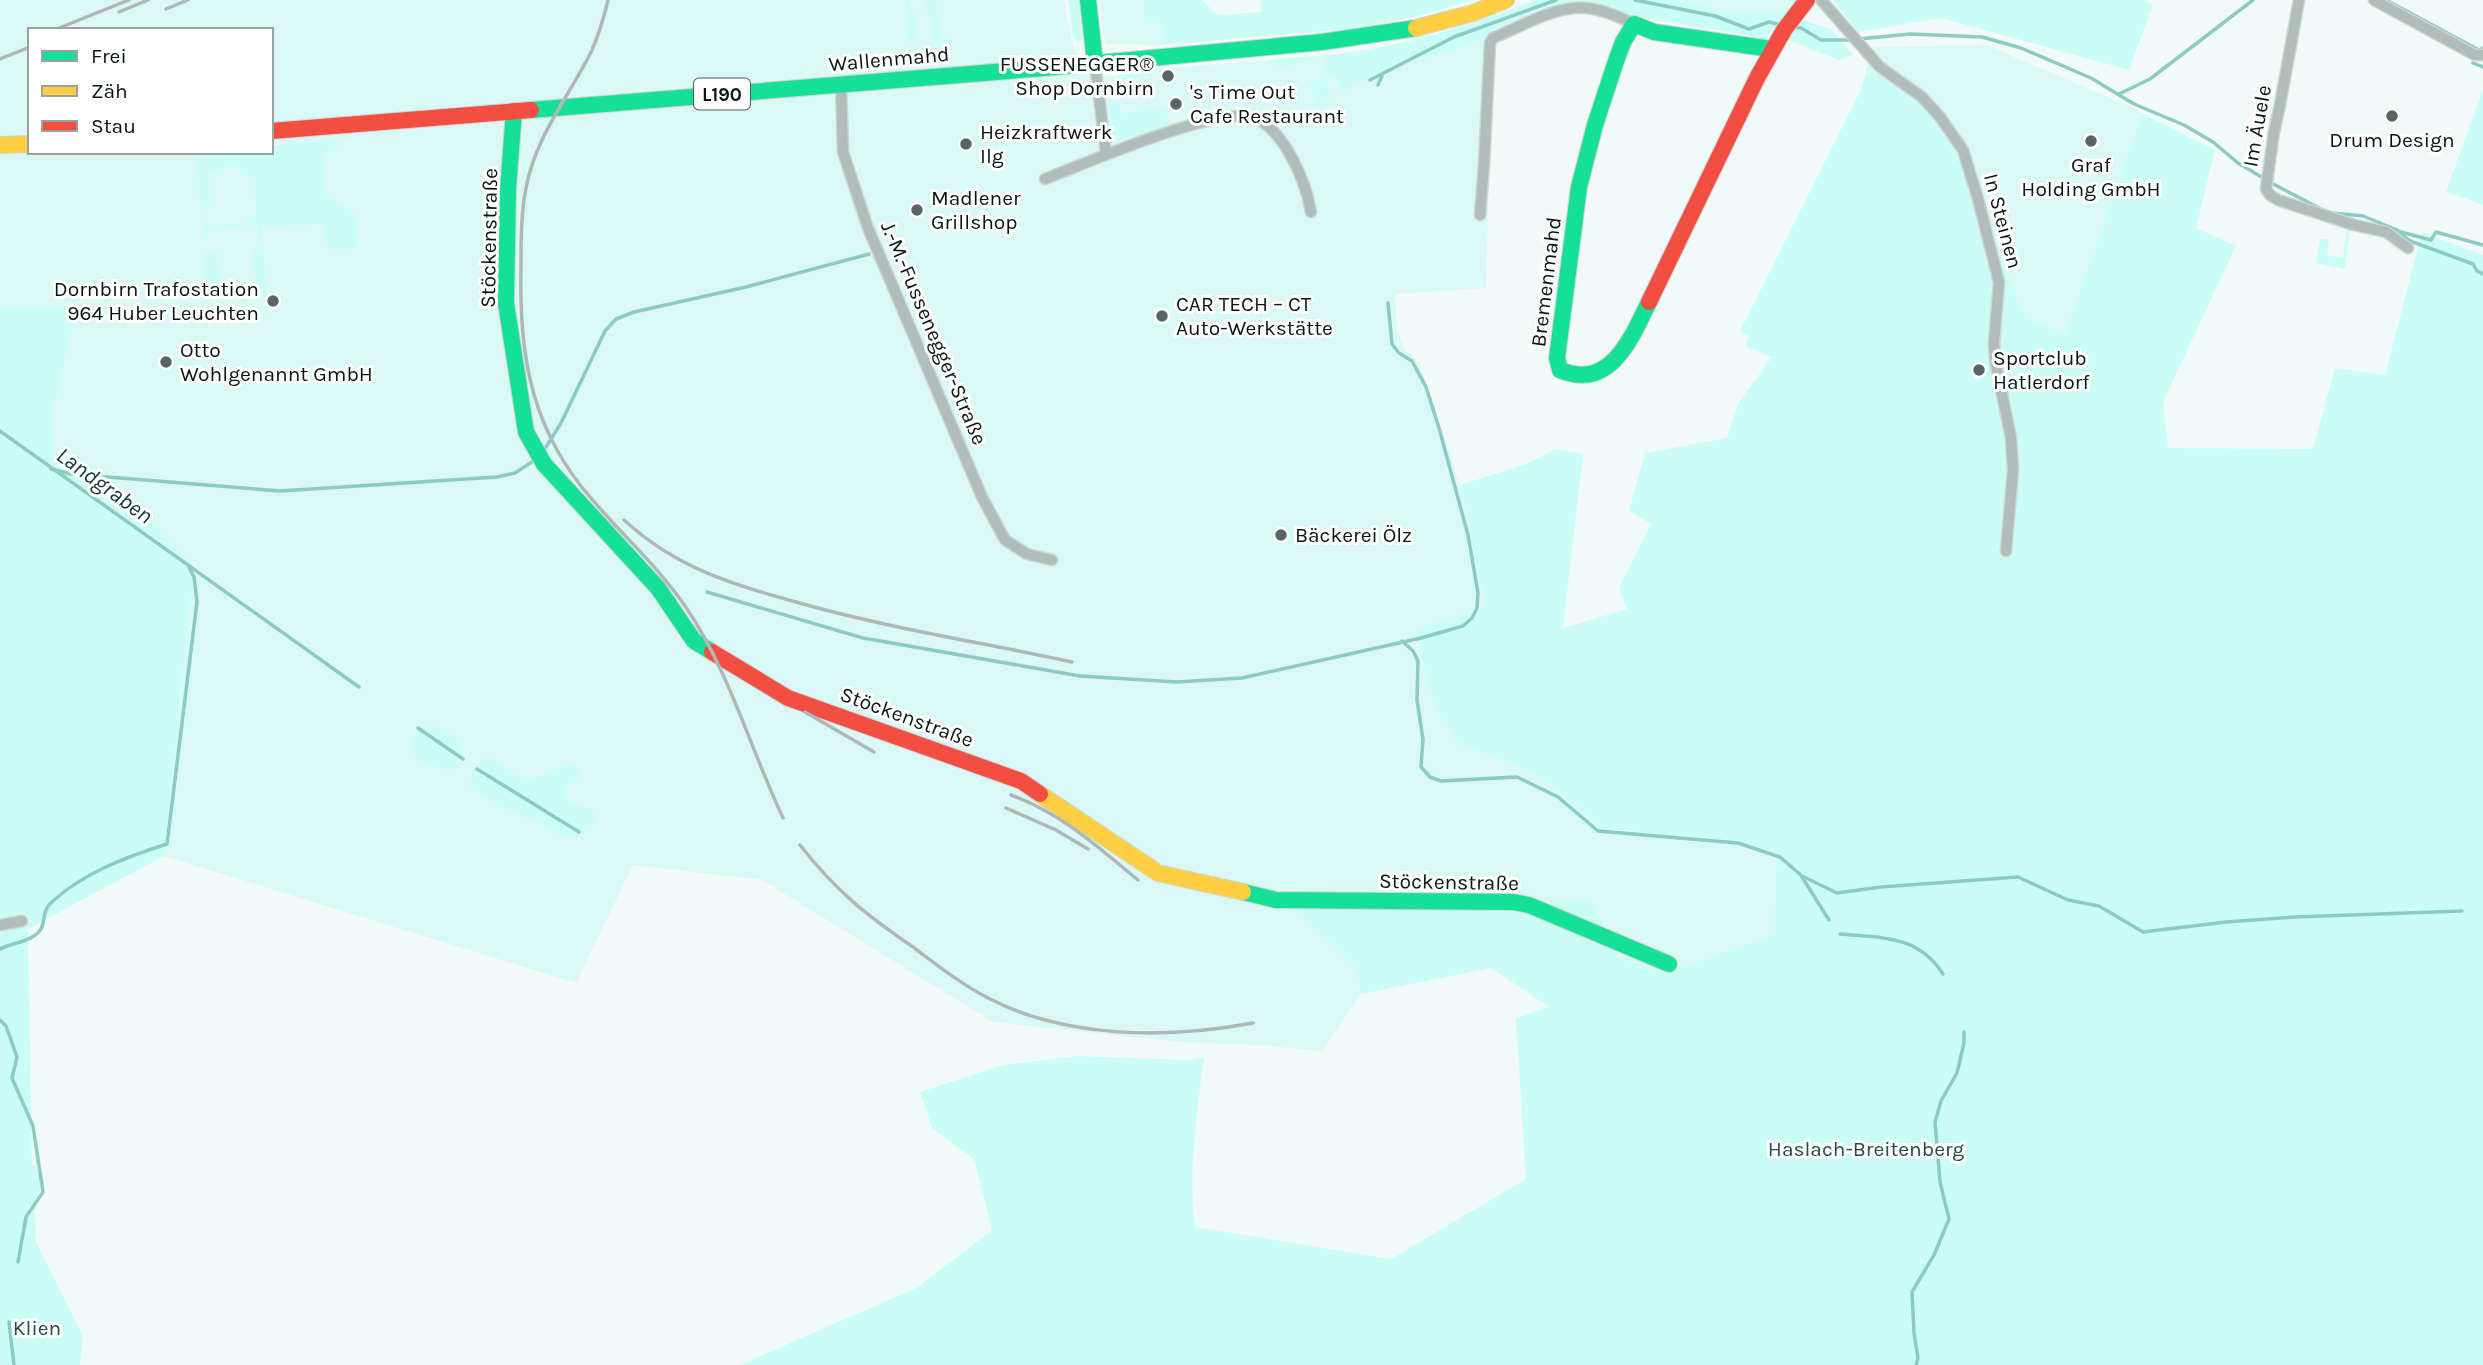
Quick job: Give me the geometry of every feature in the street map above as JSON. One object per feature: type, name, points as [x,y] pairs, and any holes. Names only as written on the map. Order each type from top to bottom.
[{"type":"street","points":[[1088,0],[1106,154]]},
{"type":"street","name":"Wallenmahd","points":[[273,131],[1322,42],[1399,32],[1473,13],[1506,0]]},
{"type":"street","name":"Bremenmahd","points":[[1634,24],[1623,42],[1615,64],[1579,187],[1557,358],[1560,370],[1569,374],[1583,376],[1597,373],[1611,365],[1637,325],[1771,49],[1807,0]]},
{"type":"street","name":"In Steinen","points":[[1821,0],[1880,67],[1922,97],[1963,150],[1999,282],[1995,351],[2011,438],[2013,470],[2006,551]]},
{"type":"street","name":"Im Äuele","points":[[2299,0],[2266,186],[2270,195],[2278,200],[2354,225],[2386,232],[2408,248]]},
{"type":"street","points":[[2374,0],[2475,55],[2483,55]]},
{"type":"street","points":[[1480,215],[1490,43],[1493,38],[1573,8],[1594,9],[1654,32],[1771,49]]},
{"type":"street","name":"J.-M.-Fussenegger-Straße","points":[[841,83],[843,152],[868,228],[977,485],[1005,540],[1027,554],[1052,560]]},
{"type":"street","name":"Stöckenstraße","points":[[514,111],[508,189],[506,303],[526,432],[540,457],[658,588],[694,641],[788,698],[1021,780],[1158,873],[1276,900],[1513,902],[1540,909],[1669,964]]},
{"type":"street","points":[[1045,179],[1106,154],[1214,118],[1240,114],[1254,117],[1266,124],[1287,149],[1309,197],[1311,212]]},
{"type":"street","points":[[0,145],[28,144]]},
{"type":"street","points":[[0,925],[22,921]]},
{"type":"shaded area","points":[[0,0],[1064,0],[1073,46],[1088,74],[1110,77],[1153,69],[1331,55],[1381,47],[1454,50],[1493,35],[1486,288],[1395,294],[1397,329],[1404,348],[1420,364],[1460,485],[1485,607],[1458,742],[1518,766],[1562,792],[1601,828],[1739,841],[1777,854],[1774,935],[1663,973],[1617,957],[1373,897],[1274,889],[1357,968],[1361,994],[1322,1051],[1179,1042],[993,1022],[762,880],[633,865],[576,983],[164,856],[194,567],[87,463],[54,457],[52,405],[57,395],[77,307],[0,309]]},
{"type":"shaded area","points":[[1100,0],[1145,0],[1144,24],[1161,23],[1163,45],[1106,44]]},
{"type":"shaded area","points":[[1680,0],[1796,0],[1787,13],[1732,14]]},
{"type":"shaded area","points":[[1986,45],[2142,113],[2065,334],[2025,317],[1956,144],[1868,63],[1875,47]]},
{"type":"green space","points":[[906,0],[910,0],[916,27],[914,42],[908,42],[906,39]]},
{"type":"green space","points":[[925,0],[943,0],[936,2],[942,39],[949,40],[951,49],[936,48]]},
{"type":"green space","points":[[1068,0],[1079,0],[1082,39],[1078,42],[1073,38]]},
{"type":"green space","points":[[1144,0],[1202,0],[1218,15],[1261,12],[1261,0],[1473,0],[1414,17],[1349,29],[1163,45],[1161,23],[1144,24]]},
{"type":"green space","points":[[1536,0],[1680,0],[1732,13],[1787,13],[1764,40],[1635,17],[1596,3],[1565,6],[1454,50],[1390,65],[1391,68],[1341,92],[1334,74],[1324,77],[1332,98],[1317,106],[1310,83],[1322,79],[1321,75],[1327,72],[1323,57],[1277,68],[1274,60],[1349,53],[1405,42]]},
{"type":"green space","points":[[1833,0],[2144,0],[2153,5],[2129,70],[1941,18],[1858,32]]},
{"type":"green space","points":[[1803,20],[1831,29],[1853,55],[1839,60],[1787,40]]},
{"type":"green space","name":"Haslach-Breitenberg","points":[[1868,63],[1922,102],[1956,144],[2025,317],[2065,334],[2142,113],[2215,150],[2196,228],[2236,246],[2163,402],[2168,448],[2313,449],[2335,368],[2385,375],[2422,232],[2483,255],[2483,1365],[740,1365],[918,1287],[992,1230],[974,1159],[932,1128],[920,1092],[1003,1065],[1077,1056],[1190,1060],[1204,1057],[1193,1164],[1195,1227],[1391,1259],[1526,1179],[1516,1018],[1549,1007],[1491,968],[1361,994],[1357,968],[1273,889],[1373,897],[1591,901],[1617,957],[1658,971],[1680,967],[1774,935],[1777,854],[1739,841],[1601,828],[1562,792],[1518,766],[1458,743],[1434,703],[1415,630],[1485,607],[1460,485],[1529,463],[1555,449],[1583,454],[1563,628],[1627,609],[1619,588],[1651,524],[1629,511],[1645,453],[1727,438],[1739,402],[1772,357],[1745,346],[1749,336],[1740,331],[1862,87]]},
{"type":"green space","points":[[1153,69],[1154,75],[1115,81],[1117,93],[1108,94],[1110,77]]},
{"type":"green space","points":[[2483,89],[2483,205],[2446,192]]},
{"type":"green space","points":[[1119,103],[1121,114],[1164,107],[1170,124],[1119,140],[1112,132],[1109,104]]},
{"type":"green space","points":[[336,139],[338,151],[323,152],[325,194],[356,216],[358,248],[334,249],[327,246],[325,223],[261,228],[269,318],[224,322],[217,320],[210,310],[215,310],[216,318],[223,318],[224,321],[267,315],[262,284],[255,283],[253,251],[260,247],[257,225],[207,229],[208,239],[203,237],[203,225],[207,221],[207,226],[249,223],[249,217],[257,216],[254,176],[242,175],[239,166],[221,167],[219,173],[209,173],[210,204],[207,209],[203,208],[200,204],[197,155],[273,154],[273,146]]},
{"type":"green space","points":[[2329,222],[2350,228],[2345,269],[2316,263],[2320,239],[2329,239],[2327,256],[2343,257],[2347,228]]},
{"type":"green space","points":[[207,252],[217,254],[220,286],[208,291],[205,255]]},
{"type":"green space","name":"Klien","points":[[77,307],[57,396],[52,405],[54,456],[87,463],[105,471],[194,567],[164,856],[28,929],[32,1165],[36,1166],[44,1182],[34,1202],[36,1242],[83,1336],[80,1365],[0,1365],[0,309]]},
{"type":"green space","points":[[436,726],[454,735],[461,747],[458,765],[451,772],[418,761],[411,751],[417,732]]},
{"type":"green space","points":[[481,759],[493,759],[516,775],[532,780],[571,763],[583,774],[565,788],[565,801],[593,810],[596,820],[577,837],[559,833],[496,805],[470,786],[472,772]]},
{"type":"waterway","points":[[1370,80],[1454,37],[1556,0]]},
{"type":"waterway","points":[[1635,0],[1715,16],[1749,29],[1769,22],[1781,25]]},
{"type":"waterway","points":[[2119,94],[2150,79],[2253,0]]},
{"type":"waterway","points":[[2386,0],[2479,50],[2483,48]]},
{"type":"waterway","points":[[1792,27],[1801,28],[1821,40],[1851,40]]},
{"type":"waterway","points":[[1859,39],[1910,34],[1982,37],[2021,48],[2091,78],[2134,104],[2184,125],[2213,142],[2238,163],[2325,211]]},
{"type":"waterway","points":[[2473,63],[2483,67]]},
{"type":"waterway","points":[[1378,85],[1382,76]]},
{"type":"waterway","points":[[2333,213],[2363,216],[2397,230],[2410,241],[2473,264],[2477,271],[2483,274]]},
{"type":"waterway","points":[[2401,232],[2431,240],[2436,232],[2483,245]]},
{"type":"waterway","points":[[543,452],[561,423],[605,331],[616,319],[634,312],[746,287],[869,254]]},
{"type":"waterway","points":[[707,592],[863,638],[1080,676],[1177,682],[1242,678],[1463,626],[1472,618],[1477,608],[1478,593],[1468,535],[1426,387],[1412,361],[1399,353],[1392,344],[1388,303]]},
{"type":"waterway","name":"Landgraben","points":[[0,431],[359,687]]},
{"type":"waterway","points":[[51,469],[71,474],[280,491],[497,477],[515,473],[535,460]]},
{"type":"waterway","points":[[0,949],[39,932],[49,905],[91,874],[167,844],[197,602],[194,577],[189,567]]},
{"type":"waterway","points":[[1402,641],[1413,651],[1418,661],[1417,700],[1423,739],[1421,767],[1430,777],[1441,781],[1517,777],[1558,797],[1598,831],[1738,843],[1780,857],[1802,876],[1837,893],[1881,887],[2018,877],[2068,900],[2099,906],[2143,932],[2295,917],[2462,911]]},
{"type":"waterway","points":[[418,728],[463,759]]},
{"type":"waterway","points":[[477,769],[579,832]]},
{"type":"waterway","points":[[1802,877],[1829,920]]},
{"type":"waterway","points":[[1840,934],[1884,938],[1910,945],[1933,961],[1943,974]]},
{"type":"waterway","points":[[0,1020],[6,1026],[17,1057],[12,1078],[33,1126],[43,1192],[26,1217],[18,1262]]},
{"type":"waterway","points":[[1916,1365],[1918,1358],[1912,1292],[1934,1255],[1949,1219],[1940,1182],[1935,1122],[1941,1101],[1957,1073],[1964,1032]]},
{"type":"waterway","points":[[9,1322],[14,1365]]},
{"type":"railway","points":[[59,28],[129,0]]},
{"type":"railway","points":[[119,12],[148,0]]},
{"type":"railway","points":[[166,9],[188,0]]},
{"type":"railway","points":[[608,0],[592,50],[545,133],[526,188],[522,227],[521,297],[525,354],[539,409],[563,461],[581,486],[648,560],[685,606],[727,683],[783,818]]},
{"type":"railway","points":[[0,59],[28,48]]},
{"type":"railway","points":[[624,520],[683,562],[748,588],[865,620],[1072,662]]},
{"type":"railway","points":[[805,712],[874,752]]},
{"type":"railway","points":[[1011,795],[1063,821],[1138,880]]},
{"type":"railway","points":[[1006,808],[1056,830],[1088,849]]},
{"type":"railway","points":[[800,845],[839,889],[880,924],[968,987],[1019,1012],[1084,1028],[1118,1032],[1186,1032],[1253,1023]]},
{"type":"traffic: fast","points":[[1088,0],[1095,63]]},
{"type":"traffic: fast","points":[[1649,302],[1626,345],[1605,367],[1592,373],[1577,375],[1560,370],[1557,358],[1579,187],[1595,125],[1623,42],[1634,24],[1654,32],[1771,49]]},
{"type":"traffic: fast","points":[[531,110],[1044,68],[1322,42],[1416,28]]},
{"type":"traffic: fast","points":[[514,111],[508,189],[506,303],[526,432],[544,464],[658,588],[694,641],[712,652]]},
{"type":"traffic: fast","points":[[1243,892],[1276,900],[1513,902],[1529,905],[1669,964]]},
{"type":"traffic: slow","points":[[1416,28],[1473,13],[1506,0]]},
{"type":"traffic: slow","points":[[0,145],[28,144]]},
{"type":"traffic: slow","points":[[1040,794],[1158,873],[1243,892]]},
{"type":"traffic: jam","points":[[1649,302],[1757,78],[1784,30],[1807,0]]},
{"type":"traffic: jam","points":[[273,131],[531,110]]},
{"type":"traffic: jam","points":[[712,652],[788,698],[1021,781],[1040,794]]},
{"type":"place","name":"FUSSENEGGER® Shop Dornbirn","points":[[1168,76]]},
{"type":"place","name":"'s Time Out Cafe Restaurant","points":[[1176,104]]},
{"type":"place","name":"Drum Design","points":[[2392,116]]},
{"type":"place","name":"Graf Holding GmbH","points":[[2091,141]]},
{"type":"place","name":"Heizkraftwerk Ilg","points":[[966,144]]},
{"type":"place","name":"Madlener Grillshop","points":[[917,210]]},
{"type":"place","name":"Dornbirn Trafostation 964 Huber Leuchten","points":[[273,301]]},
{"type":"place","name":"CAR TECH – CT Auto-Werkstätte","points":[[1162,316]]},
{"type":"place","name":"Otto Wohlgenannt GmbH","points":[[166,362]]},
{"type":"place","name":"Sportclub Hatlerdorf","points":[[1979,370]]},
{"type":"place","name":"Bäckerei Ölz","points":[[1281,535]]}]
